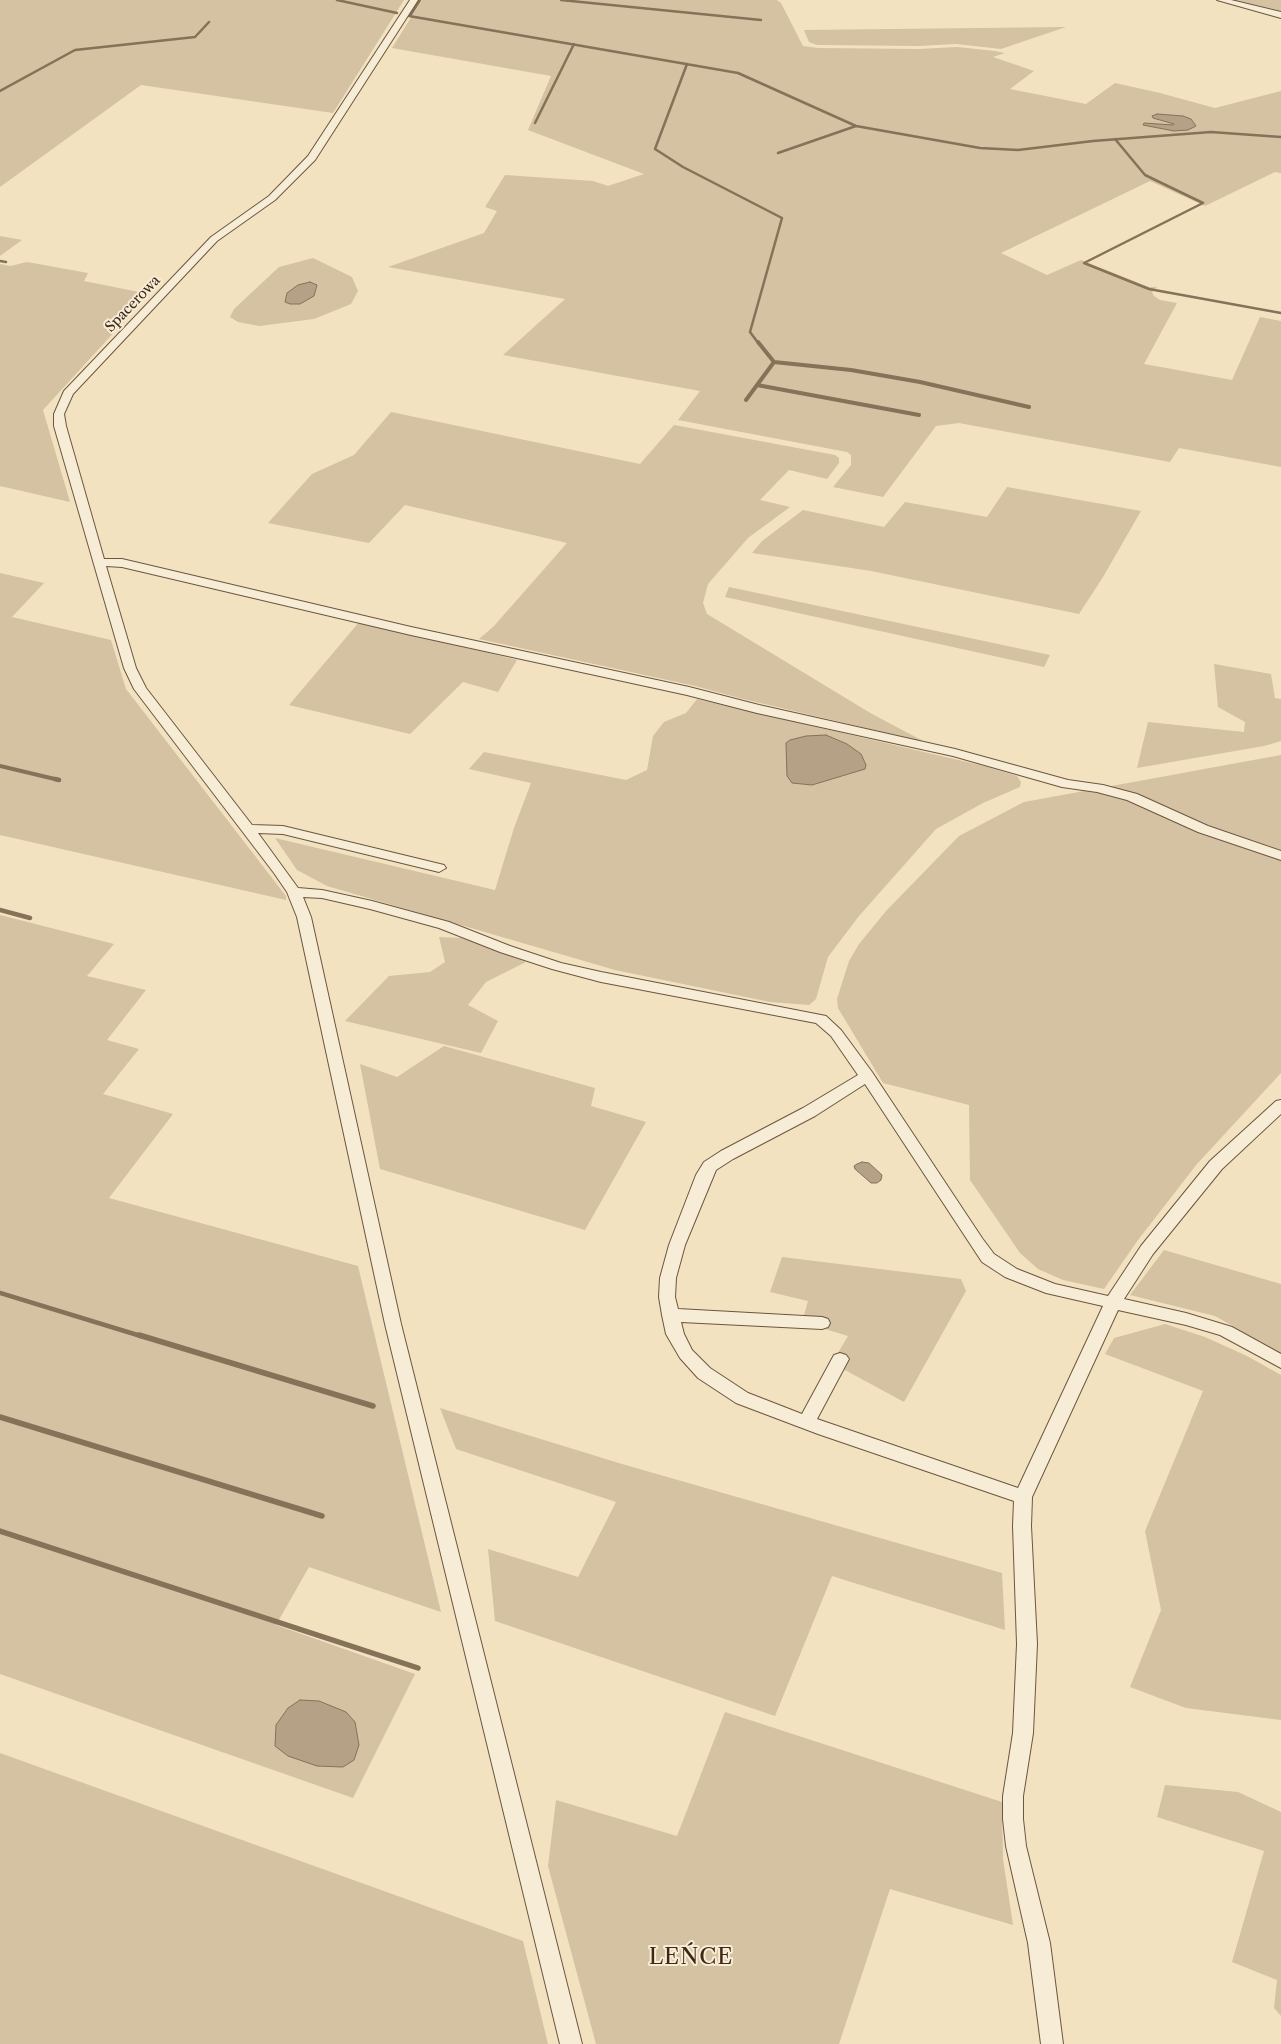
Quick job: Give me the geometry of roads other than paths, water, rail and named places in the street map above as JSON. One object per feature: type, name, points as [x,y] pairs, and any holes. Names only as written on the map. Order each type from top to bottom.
[{"type":"street","name":"Spacerowa","points":[[414,0],[312,158],[272,198],[214,239],[68,393],[61,405],[59,414],[60,426],[130,668],[140,689],[294,892],[304,917],[395,1334],[571,2044]]},
{"type":"street","points":[[1222,0],[1281,15]]},
{"type":"street","points":[[100,562],[122,563],[411,631],[689,691],[757,709],[955,753],[1067,784],[1098,788],[1132,798],[1203,829],[1281,856]]},
{"type":"street","points":[[247,829],[283,830],[438,868]]},
{"type":"street","points":[[294,892],[322,894],[372,905],[444,925],[505,949],[557,966],[601,977],[821,1020],[836,1033],[867,1076],[988,1258],[1011,1273],[1052,1289],[1186,1319],[1226,1331],[1281,1362]]},
{"type":"street","points":[[867,1076],[809,1112],[727,1155],[710,1166],[704,1175],[675,1253],[668,1278],[667,1297],[675,1334],[686,1354],[704,1373],[742,1398],[1023,1496]]},
{"type":"street","points":[[1052,2044],[1052,2027],[1039,1943],[1016,1846],[1014,1819],[1013,1796],[1023,1733],[1027,1644],[1022,1526],[1023,1496],[1113,1302],[1147,1250],[1216,1165],[1281,1105]]},
{"type":"street","points":[[670,1315],[822,1323]]},
{"type":"street","points":[[807,1422],[840,1359]]},
{"type":"waterway","points":[[337,0],[397,13]]},
{"type":"waterway","points":[[410,16],[420,0]]},
{"type":"waterway","points":[[561,0],[761,20]]},
{"type":"waterway","points":[[409,16],[574,45]]},
{"type":"waterway","points":[[0,91],[75,50],[195,37],[209,22]]},
{"type":"waterway","points":[[535,123],[574,45]]},
{"type":"waterway","points":[[574,45],[687,64]]},
{"type":"waterway","points":[[687,64],[738,73],[856,126]]},
{"type":"waterway","points":[[687,64],[655,149],[683,167],[782,218],[750,332],[759,344]]},
{"type":"waterway","points":[[778,153],[856,126]]},
{"type":"waterway","points":[[856,126],[980,148],[1018,150],[1115,139]]},
{"type":"waterway","points":[[1115,139],[1211,132],[1281,137]]},
{"type":"waterway","points":[[1115,139],[1145,175],[1203,203],[1084,263],[1149,289],[1281,313]]},
{"type":"waterway","points":[[0,261],[6,262]]},
{"type":"waterway","points":[[758,342],[774,362]]},
{"type":"waterway","points":[[757,385],[774,362]]},
{"type":"waterway","points":[[774,362],[851,370],[920,382],[1029,407]]},
{"type":"waterway","points":[[746,400],[757,385]]},
{"type":"waterway","points":[[757,385],[919,415]]},
{"type":"waterway","points":[[0,766],[59,780],[55,779]]},
{"type":"waterway","points":[[0,910],[30,918]]},
{"type":"waterway","points":[[0,1293],[144,1337]]},
{"type":"waterway","points":[[139,1335],[373,1406]]},
{"type":"waterway","points":[[0,1417],[322,1516]]},
{"type":"waterway","points":[[0,1531],[418,1668]]},
{"type":"district","name":"LEŃCE","points":[[691,1958]]}]
